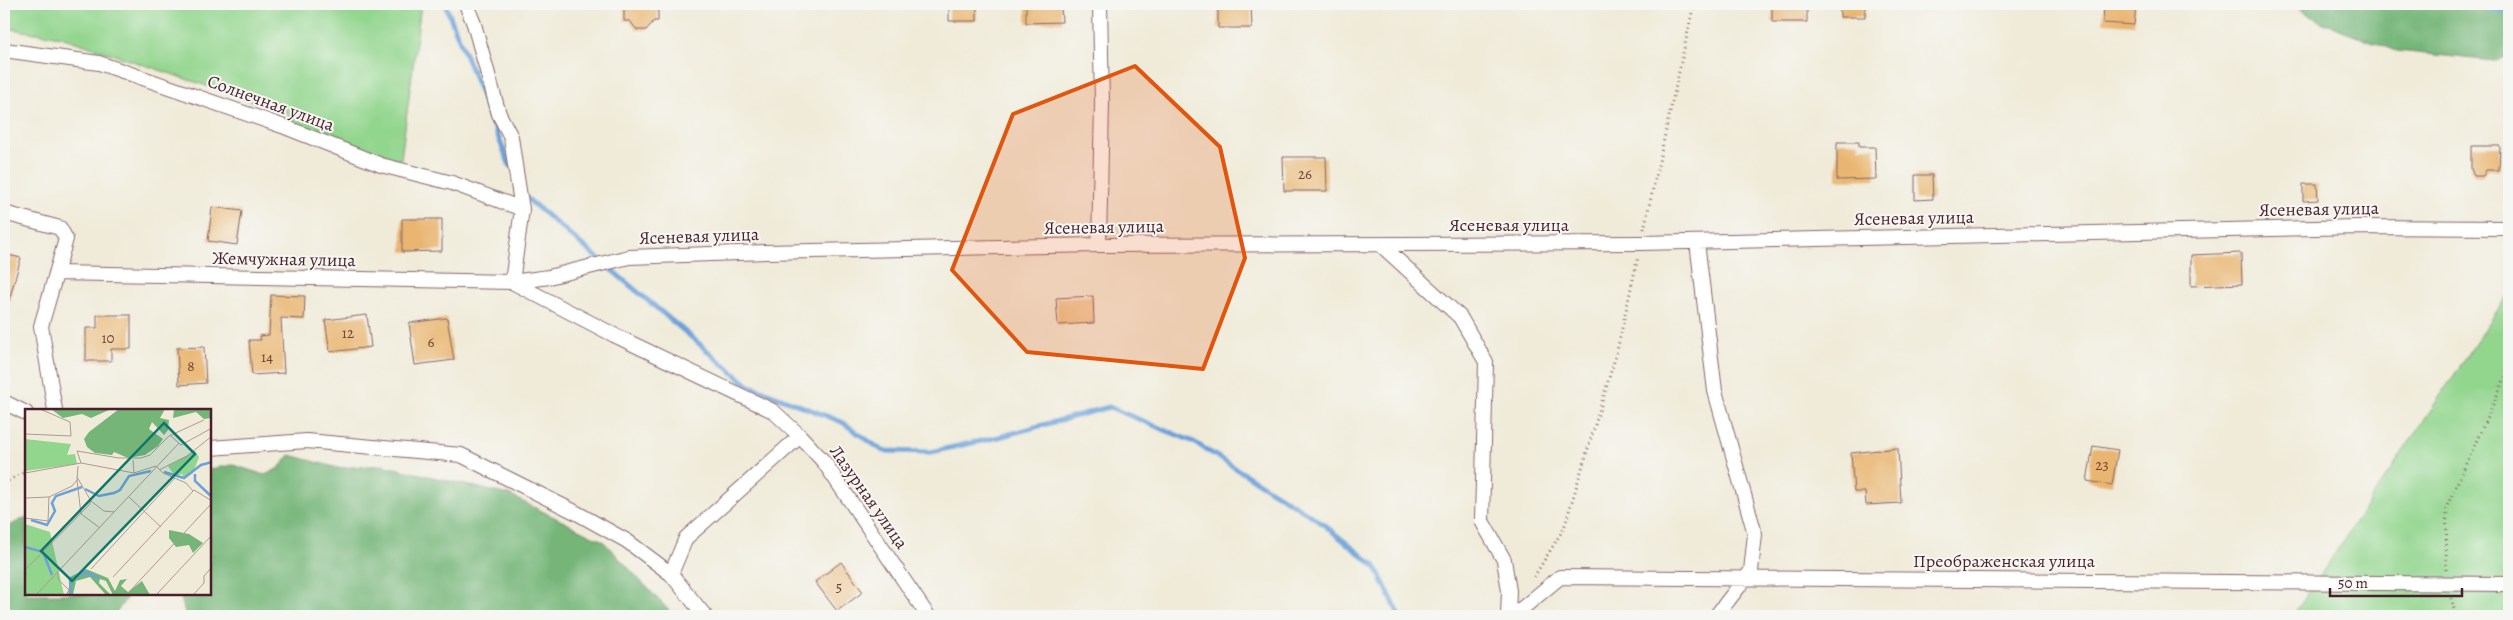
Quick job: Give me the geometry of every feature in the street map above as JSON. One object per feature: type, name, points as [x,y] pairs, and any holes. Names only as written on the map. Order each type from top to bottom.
[{"type":"street","points":[[466,4],[474,24],[498,114],[510,137],[522,209],[512,282]]},
{"type":"street","points":[[1100,4],[1102,103],[1100,245]]},
{"type":"street","name":"Солнечная улица","points":[[4,50],[100,63],[285,126],[381,165],[452,182],[522,209]]},
{"type":"street","points":[[4,213],[60,228],[66,239],[41,326],[54,409]]},
{"type":"street","name":"Ясеневая улица","points":[[512,282],[548,277],[629,257],[1100,245],[1641,244],[2359,227],[2509,228]]},
{"type":"street","points":[[1697,242],[1715,391],[1755,534],[1751,570],[1716,616]]},
{"type":"street","points":[[1380,244],[1460,316],[1486,362],[1482,521],[1504,560],[1509,591],[1508,616]]},
{"type":"street","name":"Жемчужная улица","points":[[56,273],[512,282]]},
{"type":"street","name":"Лазурная улица","points":[[512,282],[614,335],[773,411],[824,462],[928,616]]},
{"type":"street","points":[[4,402],[25,412]]},
{"type":"street","points":[[671,574],[686,538],[800,436]]},
{"type":"street","points":[[211,448],[307,441],[461,455],[576,512],[627,541],[671,574],[706,616]]},
{"type":"street","name":"Преображенская улица","points":[[1513,616],[1560,577],[2509,584]]},
{"type":"path","points":[[1530,584],[1564,528],[1616,355],[1694,4]]},
{"type":"path","points":[[2456,616],[2446,573],[2447,506],[2509,368]]},
{"type":"path","points":[[4,483],[25,472]]},
{"type":"highlighted area","points":[[1135,66],[1220,147],[1245,258],[1203,369],[1027,352],[952,270],[1013,114]]},
{"type":"green space","points":[[4,4],[421,4],[401,159],[377,158],[292,123],[287,113],[61,37],[4,28]]},
{"type":"green space","points":[[2291,4],[2509,4],[2509,58],[2494,61],[2397,51],[2321,22]]},
{"type":"green space","points":[[2509,293],[2509,616],[2293,616]]},
{"type":"green space","points":[[290,455],[338,468],[382,465],[509,495],[603,541],[674,616],[186,616],[180,595],[211,595],[211,469],[233,465],[265,475],[279,468]]},
{"type":"green space","points":[[25,518],[25,595],[128,595],[114,616],[4,616],[4,529]]},
{"type":"building","points":[[624,4],[658,4],[658,21],[654,21],[646,30],[637,30],[630,21],[624,21]]},
{"type":"building","points":[[949,4],[977,4],[977,21],[949,21]]},
{"type":"building","points":[[1026,4],[1061,4],[1062,22],[1026,23]]},
{"type":"building","points":[[1218,4],[1251,4],[1252,28],[1218,28]]},
{"type":"building","points":[[1772,4],[1807,4],[1807,22],[1772,22]]},
{"type":"building","points":[[1840,4],[1865,4],[1865,17],[1840,17]]},
{"type":"building","points":[[2104,4],[2136,4],[2134,25],[2103,23]]},
{"type":"building","points":[[1837,142],[1859,142],[1859,147],[1875,147],[1876,179],[1837,180]]},
{"type":"building","points":[[2471,146],[2500,146],[2499,170],[2486,170],[2483,176],[2474,176],[2471,169]]},
{"type":"building","points":[[1283,157],[1326,157],[1327,191],[1284,191]]},
{"type":"building","points":[[1915,175],[1932,175],[1933,199],[1915,200]]},
{"type":"building","points":[[2303,184],[2317,184],[2318,200],[2303,201]]},
{"type":"building","points":[[212,207],[242,211],[237,245],[208,241]]},
{"type":"building","points":[[402,219],[442,219],[442,251],[402,252]]},
{"type":"building","points":[[2241,253],[2242,284],[2191,286],[2191,255]]},
{"type":"building","points":[[4,254],[21,258],[8,304],[4,303]]},
{"type":"building","points":[[271,295],[305,296],[304,319],[281,318],[284,373],[252,375],[249,340],[261,340],[260,336],[269,335]]},
{"type":"building","points":[[1093,296],[1094,323],[1058,325],[1056,298]]},
{"type":"building","points":[[97,315],[131,315],[131,349],[111,349],[111,361],[86,361],[86,328],[97,328]]},
{"type":"building","points":[[367,315],[371,347],[330,352],[325,320]]},
{"type":"building","points":[[447,318],[454,360],[415,365],[409,323]]},
{"type":"building","points":[[204,347],[206,383],[179,385],[177,348]]},
{"type":"building","points":[[2093,446],[2118,450],[2112,485],[2087,481]]},
{"type":"building","points":[[1898,448],[1901,503],[1866,505],[1865,492],[1854,492],[1851,453]]},
{"type":"building","points":[[841,562],[863,592],[837,611],[815,582]]},
{"type":"waterway","points":[[445,4],[510,166]]},
{"type":"waterway","points":[[2464,4],[2509,12]]},
{"type":"waterway","points":[[524,196],[748,385],[842,422],[883,451],[931,452],[999,437],[1109,407],[1194,442],[1318,520],[1375,566],[1400,616]]}]
